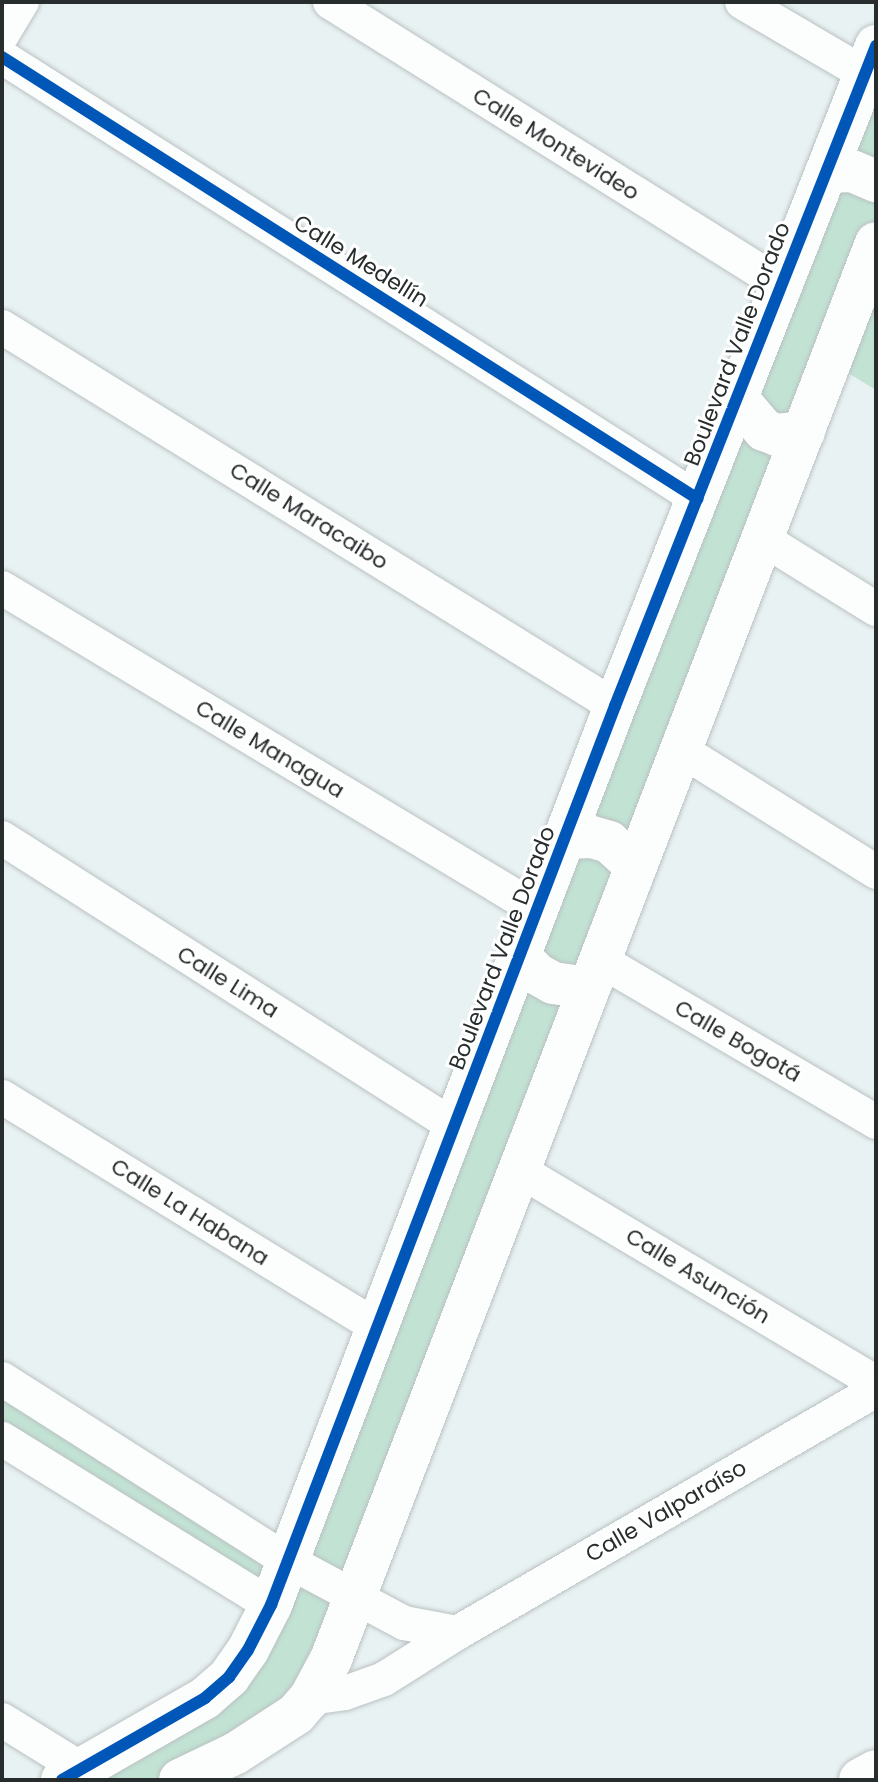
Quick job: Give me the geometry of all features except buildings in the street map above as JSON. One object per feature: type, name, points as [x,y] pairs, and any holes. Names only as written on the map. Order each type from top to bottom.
[{"type":"main road","points":[[861,1780],[876,1772]]},
{"type":"street","points":[[2,35],[22,2]]},
{"type":"street","name":"Calle Montevideo","points":[[330,2],[782,285]]},
{"type":"street","points":[[742,2],[870,60]]},
{"type":"street","name":"Calle Medellín","points":[[2,57],[698,499]]},
{"type":"street","name":"Boulevard Valle Dorado","points":[[72,1775],[205,1698],[229,1677],[248,1650],[271,1605],[615,706],[870,60]]},
{"type":"street","points":[[826,172],[852,171],[876,181]]},
{"type":"street","points":[[180,1780],[279,1728],[310,1698],[331,1659],[876,243]]},
{"type":"street","name":"Calle Maracaibo","points":[[2,327],[615,706]]},
{"type":"street","points":[[737,398],[764,430],[777,435],[804,432]]},
{"type":"street","points":[[763,539],[876,609]]},
{"type":"street","name":"Calle Managua","points":[[2,588],[538,910]]},
{"type":"street","points":[[681,750],[876,872]]},
{"type":"street","points":[[566,838],[592,837],[609,842],[636,866]]},
{"type":"street","name":"Calle Lima","points":[[2,838],[454,1126]]},
{"type":"street","points":[[520,957],[537,974],[553,983],[594,974]]},
{"type":"street","name":"Calle Bogotá","points":[[594,974],[876,1122]]},
{"type":"street","name":"Calle La Habana","points":[[2,1097],[377,1327]]},
{"type":"street","name":"Calle Asunción","points":[[519,1170],[876,1383]]},
{"type":"street","points":[[2,1379],[288,1561],[404,1623],[457,1633]]},
{"type":"street","name":"Calle Valparaíso","points":[[310,1698],[345,1693],[384,1679],[457,1633],[876,1390]]},
{"type":"street","points":[[2,1439],[271,1605]]},
{"type":"street","points":[[205,1698],[236,1753]]},
{"type":"street","points":[[2,1720],[72,1775]]},
{"type":"green space","points":[[876,41],[876,243],[307,1698],[175,1780],[68,1780],[236,1674]]},
{"type":"green space","points":[[876,296],[876,390],[848,373]]},
{"type":"green space","points":[[2,1380],[278,1555],[262,1599],[2,1439]]},
{"type":"cycle path","points":[[62,1780],[205,1698],[229,1677],[248,1650],[271,1605],[615,706],[876,46]]},
{"type":"cycle path","points":[[2,57],[698,499]]}]
